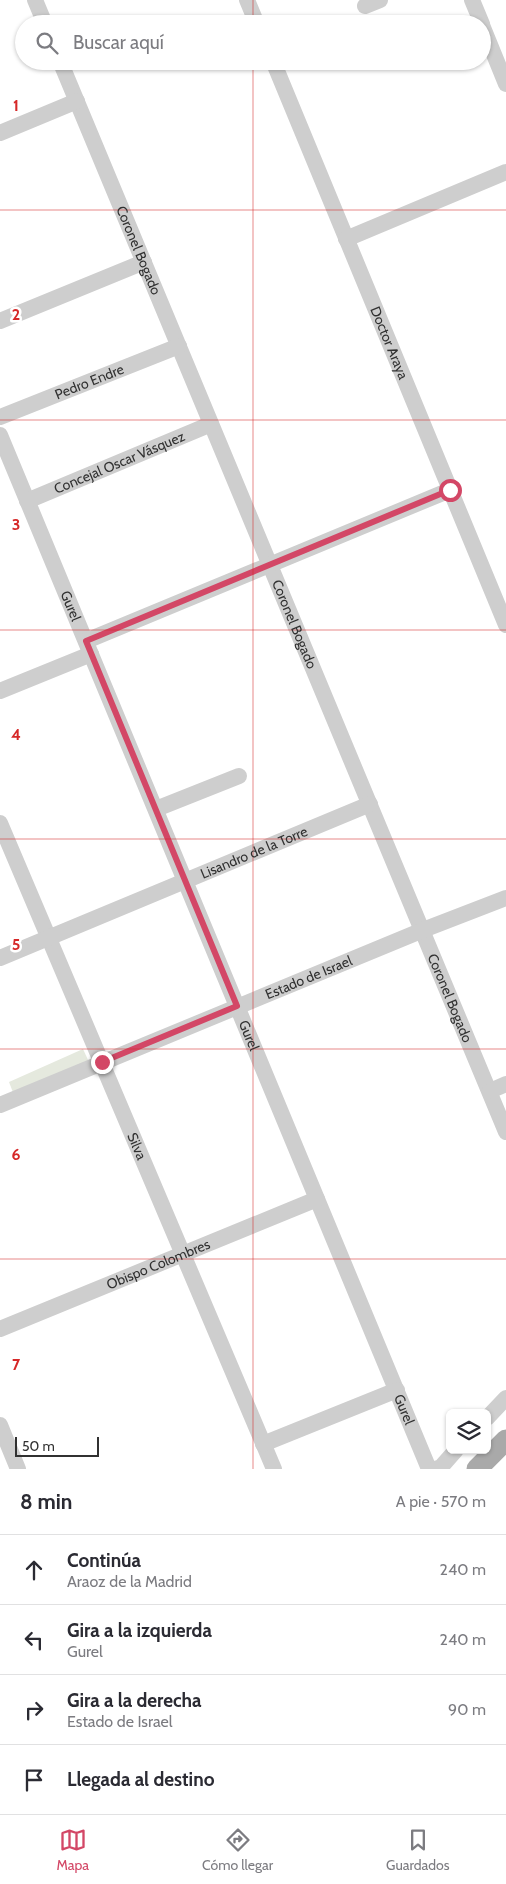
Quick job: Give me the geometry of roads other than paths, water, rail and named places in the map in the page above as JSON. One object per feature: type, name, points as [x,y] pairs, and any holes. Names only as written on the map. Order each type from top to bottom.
[{"type":"main road","points":[[491,1439],[506,1422]]},
{"type":"main road","points":[[478,1469],[506,1440]]},
{"type":"main road","points":[[465,1469],[477,1454]]},
{"type":"street","points":[[35,0],[41,15]]},
{"type":"street","points":[[247,0],[253,15]]},
{"type":"street","points":[[472,0],[478,15]]},
{"type":"street","points":[[491,47],[506,84]]},
{"type":"street","name":"Coronel Bogado","points":[[64,70],[506,1132]]},
{"type":"street","name":"Doctor Araya","points":[[277,70],[450,490],[502,606],[506,625]]},
{"type":"street","points":[[0,134],[77,101]]},
{"type":"street","points":[[346,239],[506,172]]},
{"type":"street","points":[[0,322],[144,262]]},
{"type":"street","name":"Pedro Endre","points":[[0,417],[179,346]]},
{"type":"street","name":"Concejal Oscar Vásquez","points":[[28,501],[211,424]]},
{"type":"street","name":"Gurel","points":[[0,435],[429,1469]]},
{"type":"street","points":[[0,691],[88,647],[270,564],[450,490]]},
{"type":"street","points":[[156,809],[239,776]]},
{"type":"street","name":"Lisandro de la Torre","points":[[0,958],[370,804]]},
{"type":"street","name":"Silva","points":[[0,824],[274,1469]]},
{"type":"street","name":"Estado de Israel","points":[[0,1105],[422,930],[506,898]]},
{"type":"street","points":[[490,1091],[506,1084]]},
{"type":"street","name":"Obispo Colombres","points":[[0,1329],[317,1199]]},
{"type":"street","points":[[263,1444],[397,1390]]},
{"type":"street","points":[[491,1414],[506,1398]]},
{"type":"street","points":[[0,1425],[18,1469]]},
{"type":"street","points":[[435,1469],[441,1467],[452,1454]]}]
